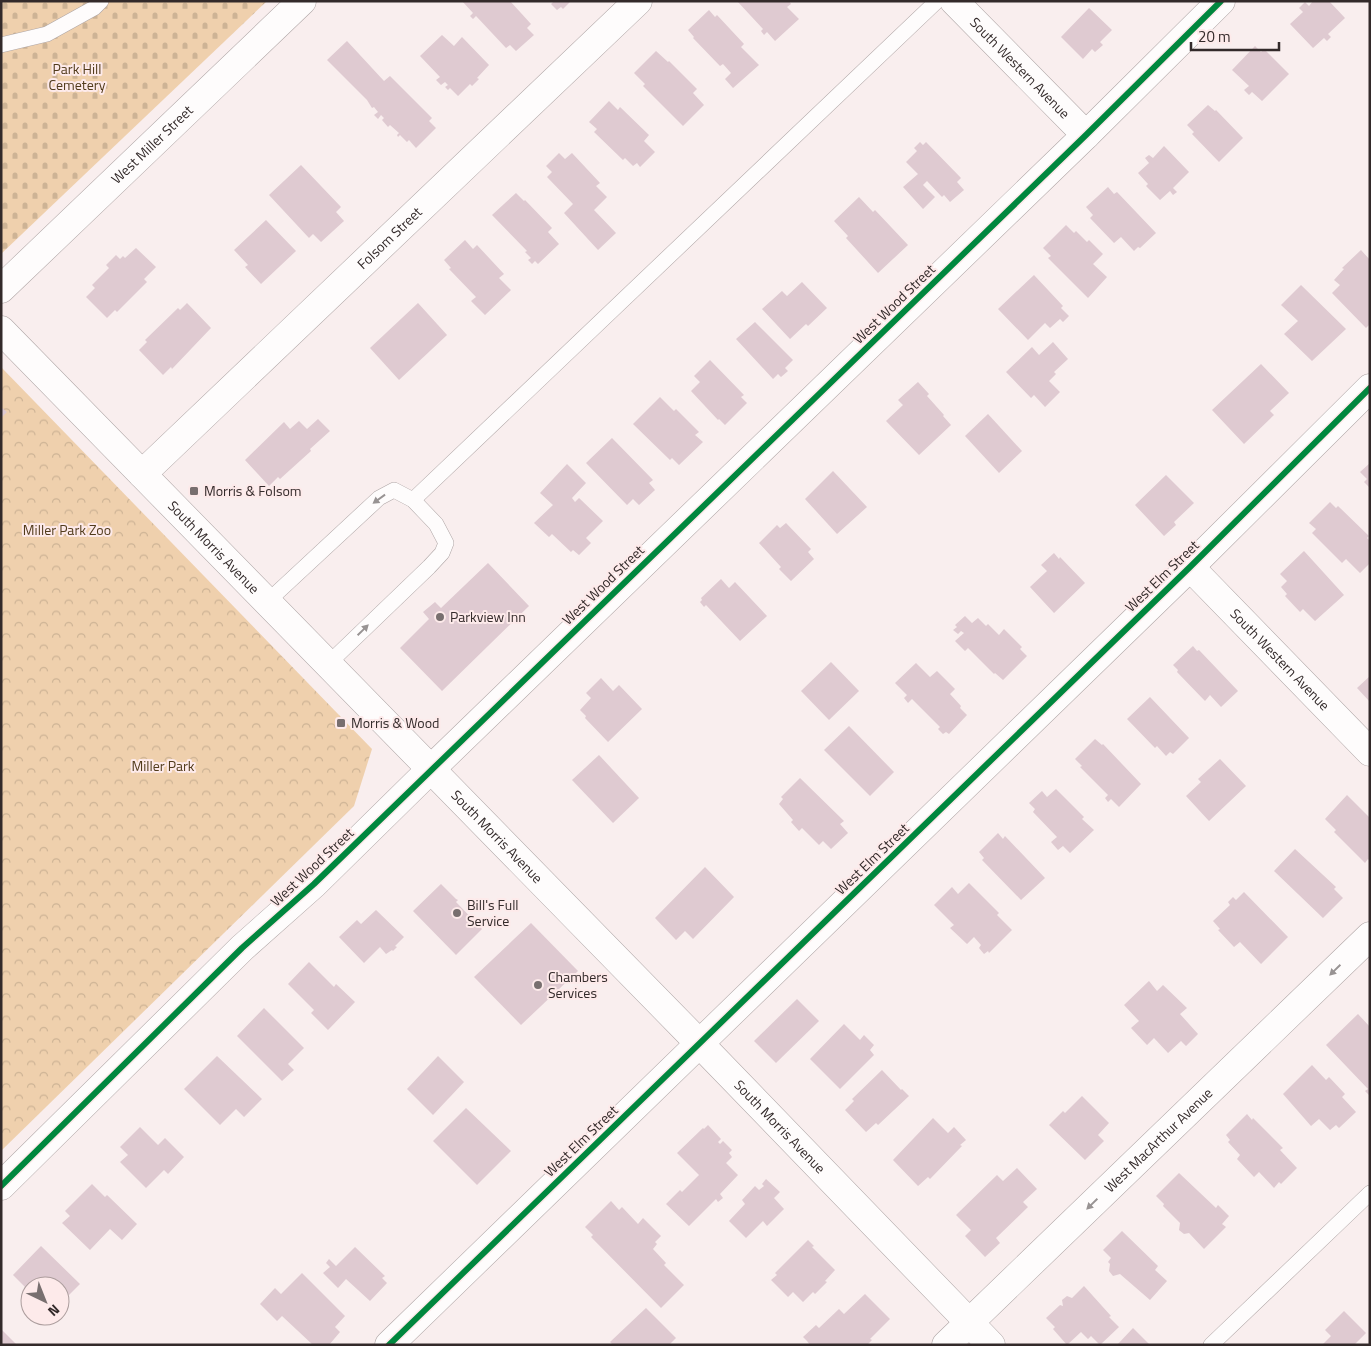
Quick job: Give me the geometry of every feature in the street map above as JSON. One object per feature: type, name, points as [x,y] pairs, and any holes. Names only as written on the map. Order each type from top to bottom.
[{"type":"street","name":"West Miller Street","points":[[1,289],[302,1]]},
{"type":"street","name":"Folsom Street","points":[[142,474],[638,1]]},
{"type":"street","name":"South Western Avenue","points":[[954,1],[1086,135]]},
{"type":"street","name":"West Wood Street","points":[[1,1186],[242,948],[314,884],[1086,135],[1221,1]]},
{"type":"street","name":"South Morris Avenue","points":[[1,330],[699,1043],[991,1345]]},
{"type":"street","name":"West Elm Street","points":[[389,1345],[1190,567],[1370,388]]},
{"type":"street","name":"South Western Avenue","points":[[1190,567],[1370,752]]},
{"type":"street","name":"West MacArthur Avenue","points":[[946,1345],[1370,936]]},
{"type":"lane","points":[[1,45],[48,34],[94,8],[101,1]]},
{"type":"lane","points":[[413,500],[937,1]]},
{"type":"lane","points":[[267,602],[380,498],[394,490],[413,500],[436,524],[446,543],[442,553],[328,664]]},
{"type":"lane","points":[[1211,1345],[1370,1193]]},
{"type":"green space","name":"Park Hill Cemetery","points":[[1,1],[267,1],[1,254]]},
{"type":"green space","name":"Miller Park","points":[[1,367],[372,749],[354,806],[1,1151]]},
{"type":"building","points":[[462,1],[510,1],[531,24],[527,28],[534,35],[516,51],[510,45],[506,48],[476,16],[473,19],[470,16],[473,13]]},
{"type":"building","points":[[554,1],[571,1],[563,9],[561,7],[557,10],[551,4]]},
{"type":"building","points":[[737,1],[789,1],[791,4],[787,7],[799,19],[775,41],[767,32],[764,35],[761,31],[763,29]]},
{"type":"building","points":[[1313,1],[1329,1],[1345,18],[1328,34],[1331,37],[1327,41],[1324,38],[1313,48],[1290,24],[1303,12],[1299,8],[1305,2],[1309,6]]},
{"type":"building","points":[[1089,8],[1112,30],[1100,42],[1103,45],[1095,52],[1092,49],[1083,59],[1061,37]]},
{"type":"building","points":[[709,10],[715,17],[717,15],[744,44],[741,47],[759,65],[733,88],[725,79],[731,73],[723,64],[720,66],[693,38],[688,30]]},
{"type":"building","points":[[442,35],[454,46],[462,37],[489,65],[472,86],[470,84],[458,96],[450,88],[448,90],[445,87],[448,85],[445,82],[441,85],[436,80],[440,77],[420,56]]},
{"type":"building","points":[[347,41],[384,81],[390,76],[432,118],[429,121],[436,128],[416,148],[409,140],[407,142],[400,135],[398,137],[399,133],[390,125],[388,127],[382,120],[384,118],[381,115],[378,119],[374,115],[378,112],[374,107],[372,108],[367,100],[327,60]]},
{"type":"building","points":[[1255,46],[1261,52],[1264,49],[1289,74],[1262,101],[1252,92],[1249,95],[1244,90],[1249,86],[1232,70]]},
{"type":"building","points":[[656,51],[669,61],[697,89],[693,93],[704,105],[683,126],[643,86],[645,84],[634,73]]},
{"type":"building","points":[[609,101],[618,110],[620,107],[649,135],[644,141],[655,152],[640,167],[637,163],[633,166],[625,158],[623,160],[594,132],[597,129],[589,122]]},
{"type":"building","points":[[1208,105],[1216,110],[1243,138],[1219,162],[1192,134],[1194,132],[1187,125]]},
{"type":"building","points":[[920,142],[923,145],[926,142],[961,178],[957,182],[964,190],[950,202],[944,195],[942,197],[927,181],[923,185],[935,197],[923,209],[903,187],[918,174],[906,162],[917,151],[914,148]]},
{"type":"building","points":[[1164,146],[1189,172],[1173,188],[1177,192],[1173,195],[1170,191],[1160,200],[1146,186],[1148,184],[1138,173],[1149,163],[1145,158],[1149,155],[1153,158]]},
{"type":"building","points":[[559,153],[565,159],[572,153],[600,183],[596,186],[607,197],[594,210],[616,233],[598,250],[564,213],[573,204],[547,177],[552,172],[546,166]]},
{"type":"building","points":[[301,165],[341,207],[336,212],[344,221],[321,242],[313,234],[309,238],[269,195]]},
{"type":"building","points":[[1108,187],[1114,194],[1117,192],[1156,233],[1134,251],[1121,237],[1114,243],[1090,218],[1093,215],[1086,207]]},
{"type":"building","points":[[516,193],[552,228],[548,232],[559,244],[538,264],[535,261],[532,264],[528,260],[531,258],[525,252],[527,251],[492,215]]},
{"type":"building","points":[[859,197],[873,212],[875,210],[908,245],[878,273],[846,238],[848,236],[834,221]]},
{"type":"building","points":[[266,220],[296,251],[261,284],[245,267],[248,265],[234,250]]},
{"type":"building","points":[[1066,225],[1074,233],[1076,231],[1087,242],[1089,240],[1103,254],[1093,264],[1107,277],[1088,298],[1048,258],[1051,256],[1043,248]]},
{"type":"building","points":[[465,240],[473,249],[477,245],[504,274],[499,278],[511,290],[485,315],[471,301],[476,297],[449,269],[451,268],[444,260]]},
{"type":"building","points":[[136,248],[156,267],[144,279],[147,282],[117,312],[115,310],[107,318],[86,297],[95,288],[92,285],[109,268],[106,265],[116,255],[120,259],[123,256],[125,258]]},
{"type":"building","points":[[1361,250],[1370,260],[1370,324],[1366,328],[1332,293],[1340,285],[1334,280],[1344,269],[1342,268]]},
{"type":"building","points":[[1034,275],[1063,306],[1061,308],[1069,316],[1063,322],[1060,319],[1050,328],[1045,323],[1028,340],[998,309]]},
{"type":"building","points":[[802,282],[827,308],[808,326],[806,324],[790,339],[762,309],[782,291],[787,296]]},
{"type":"building","points":[[1301,285],[1346,329],[1312,361],[1284,334],[1298,321],[1281,305]]},
{"type":"building","points":[[187,303],[211,328],[172,369],[171,367],[163,375],[139,350],[147,342],[145,340],[178,308],[180,310]]},
{"type":"building","points":[[418,303],[447,335],[399,380],[370,348]]},
{"type":"building","points":[[755,322],[793,360],[785,368],[788,371],[781,377],[778,374],[773,379],[736,339]]},
{"type":"building","points":[[1053,342],[1068,359],[1054,372],[1056,374],[1049,381],[1060,392],[1045,407],[1034,395],[1031,398],[1006,372],[1032,347],[1039,355]]},
{"type":"building","points":[[710,360],[744,395],[741,397],[747,403],[725,425],[691,391],[700,382],[694,376]]},
{"type":"building","points":[[1261,364],[1289,393],[1270,411],[1274,415],[1244,444],[1212,410]]},
{"type":"building","points":[[918,382],[951,425],[919,455],[886,421],[903,405],[898,400]]},
{"type":"building","points":[[660,397],[674,411],[676,409],[699,432],[695,435],[703,442],[679,465],[672,458],[670,460],[633,424]]},
{"type":"building","points":[[1,407],[7,412],[1,418]]},
{"type":"building","points":[[988,414],[1022,451],[999,473],[965,436]]},
{"type":"building","points":[[318,419],[330,431],[280,479],[278,477],[269,486],[245,460],[284,422],[290,429],[299,421],[307,429]]},
{"type":"building","points":[[612,438],[653,480],[649,483],[655,490],[639,505],[633,499],[627,505],[586,463]]},
{"type":"building","points":[[1370,463],[1370,488],[1364,482],[1367,479],[1360,472]]},
{"type":"building","points":[[567,464],[586,483],[572,498],[575,502],[579,498],[603,521],[586,538],[591,543],[579,555],[573,550],[571,552],[552,534],[549,537],[534,523],[553,505],[540,493]]},
{"type":"building","points":[[833,471],[867,507],[837,534],[805,499]]},
{"type":"building","points":[[1166,475],[1194,503],[1174,522],[1176,525],[1164,536],[1135,505]]},
{"type":"building","points":[[1330,502],[1336,508],[1338,506],[1369,536],[1367,538],[1370,541],[1370,563],[1360,573],[1346,559],[1342,563],[1312,533],[1316,529],[1309,523]]},
{"type":"building","points":[[786,523],[811,549],[808,552],[814,559],[791,581],[759,543],[777,525],[780,528]]},
{"type":"building","points":[[1304,551],[1344,595],[1315,621],[1303,609],[1300,612],[1285,596],[1287,594],[1281,587],[1287,581],[1280,574]]},
{"type":"building","points":[[1054,553],[1085,583],[1054,613],[1030,587],[1047,571],[1041,565]]},
{"type":"building","points":[[488,563],[529,606],[442,691],[400,648],[429,619],[423,612],[435,602],[441,608]]},
{"type":"building","points":[[721,579],[729,588],[735,582],[767,616],[740,641],[706,605],[704,607],[700,602],[701,598]]},
{"type":"building","points":[[965,616],[972,623],[978,618],[986,626],[988,624],[999,635],[1004,629],[1022,647],[1020,649],[1027,656],[1003,680],[994,674],[968,648],[965,651],[955,641],[964,633],[961,631],[958,634],[953,630],[957,627],[955,625]]},
{"type":"building","points":[[1193,646],[1238,691],[1221,707],[1210,695],[1205,701],[1177,672],[1178,670],[1173,665]]},
{"type":"building","points":[[831,662],[859,691],[829,720],[801,691]]},
{"type":"building","points":[[916,663],[930,677],[937,671],[955,689],[950,694],[967,715],[949,734],[946,732],[943,734],[938,729],[940,727],[912,699],[908,703],[904,698],[907,695],[895,683]]},
{"type":"building","points":[[1370,676],[1370,702],[1357,688]]},
{"type":"building","points":[[601,678],[613,691],[619,685],[642,709],[608,742],[585,718],[586,716],[580,710],[591,698],[586,693]]},
{"type":"building","points":[[1150,697],[1189,738],[1173,754],[1170,752],[1166,756],[1157,746],[1155,748],[1127,719]]},
{"type":"building","points":[[849,726],[894,772],[870,796],[824,750]]},
{"type":"building","points":[[1095,739],[1103,744],[1141,784],[1119,807],[1111,799],[1108,802],[1105,798],[1108,795],[1080,767],[1082,766],[1075,759]]},
{"type":"building","points":[[599,755],[639,798],[613,823],[572,780]]},
{"type":"building","points":[[1220,759],[1246,786],[1209,821],[1186,796],[1201,782],[1198,779]]},
{"type":"building","points":[[800,778],[844,821],[840,824],[848,833],[831,849],[823,841],[819,845],[802,828],[799,831],[791,822],[793,820],[779,804],[783,799],[781,797]]},
{"type":"building","points":[[1056,789],[1084,817],[1082,819],[1094,830],[1070,853],[1063,846],[1058,850],[1051,842],[1057,837],[1033,812],[1035,809],[1029,803],[1042,791],[1047,797]]},
{"type":"building","points":[[1347,795],[1370,818],[1370,861],[1368,859],[1365,863],[1334,832],[1336,830],[1325,819]]},
{"type":"building","points":[[998,833],[1003,839],[1005,836],[1045,878],[1021,900],[982,860],[984,858],[979,852]]},
{"type":"building","points":[[1295,849],[1336,887],[1334,889],[1343,898],[1323,918],[1274,871]]},
{"type":"building","points":[[705,867],[734,897],[693,939],[685,931],[676,940],[655,918]]},
{"type":"building","points":[[969,883],[999,913],[997,915],[1012,930],[989,953],[988,951],[984,954],[979,948],[981,945],[974,937],[967,944],[950,928],[954,925],[934,905],[952,887],[958,894]]},
{"type":"building","points":[[441,884],[458,900],[456,902],[482,929],[456,955],[413,911]]},
{"type":"building","points":[[1244,892],[1288,937],[1261,964],[1240,942],[1234,947],[1218,930],[1220,929],[1213,921],[1230,905],[1228,902],[1233,897],[1236,900]]},
{"type":"building","points":[[376,910],[404,937],[395,946],[397,947],[393,951],[386,954],[380,947],[364,963],[339,937],[357,920],[361,924]]},
{"type":"building","points":[[531,923],[578,971],[521,1025],[474,977]]},
{"type":"building","points":[[309,962],[334,987],[336,984],[355,1002],[328,1030],[311,1013],[314,1010],[288,984]]},
{"type":"building","points":[[1149,981],[1157,991],[1163,985],[1187,1008],[1180,1014],[1198,1034],[1186,1046],[1181,1041],[1168,1053],[1154,1038],[1147,1045],[1131,1028],[1139,1021],[1124,1005]]},
{"type":"building","points":[[797,999],[819,1021],[776,1063],[754,1041]]},
{"type":"building","points":[[264,1008],[304,1048],[288,1064],[294,1070],[282,1081],[237,1036]]},
{"type":"building","points":[[1358,1014],[1370,1027],[1370,1096],[1365,1091],[1368,1089],[1326,1045]]},
{"type":"building","points":[[844,1024],[860,1040],[864,1035],[874,1045],[870,1050],[874,1055],[840,1089],[810,1059]]},
{"type":"building","points":[[217,1056],[262,1099],[244,1117],[236,1109],[220,1125],[184,1089]]},
{"type":"building","points":[[438,1056],[464,1082],[433,1115],[407,1089]]},
{"type":"building","points":[[1312,1065],[1326,1080],[1329,1077],[1345,1094],[1342,1097],[1356,1112],[1339,1128],[1336,1125],[1330,1130],[1319,1119],[1311,1126],[1283,1094]]},
{"type":"building","points":[[882,1070],[909,1096],[878,1125],[876,1123],[866,1132],[845,1110],[854,1101],[852,1099]]},
{"type":"building","points":[[1082,1096],[1109,1123],[1098,1135],[1104,1141],[1085,1160],[1049,1125],[1063,1111],[1065,1113]]},
{"type":"building","points":[[466,1108],[511,1151],[477,1185],[433,1141]]},
{"type":"building","points":[[1247,1114],[1283,1148],[1280,1150],[1297,1168],[1281,1184],[1279,1182],[1274,1188],[1259,1172],[1254,1177],[1237,1159],[1240,1155],[1228,1142],[1230,1140],[1226,1135]]},
{"type":"building","points":[[933,1118],[948,1133],[954,1127],[966,1140],[930,1179],[928,1177],[918,1186],[893,1160]]},
{"type":"building","points":[[708,1125],[721,1139],[718,1142],[720,1144],[723,1141],[732,1150],[729,1153],[732,1157],[726,1163],[738,1175],[720,1194],[723,1198],[718,1202],[716,1199],[689,1226],[666,1204],[680,1190],[682,1192],[699,1175],[677,1153]]},
{"type":"building","points":[[140,1127],[158,1145],[165,1138],[184,1157],[168,1174],[164,1170],[146,1188],[120,1162],[128,1155],[120,1147]]},
{"type":"building","points":[[1017,1168],[1037,1189],[1023,1202],[1028,1207],[996,1238],[1000,1243],[985,1257],[965,1236],[971,1230],[956,1215],[997,1175],[1003,1181]]},
{"type":"building","points":[[1179,1173],[1216,1208],[1218,1205],[1229,1216],[1222,1224],[1226,1227],[1204,1249],[1189,1233],[1184,1234],[1179,1230],[1180,1223],[1156,1196]]},
{"type":"building","points":[[766,1179],[780,1192],[774,1198],[784,1209],[767,1226],[763,1221],[746,1238],[729,1221],[745,1204],[742,1200],[755,1186],[759,1190],[764,1186],[762,1184]]},
{"type":"building","points":[[92,1184],[105,1197],[107,1195],[137,1224],[122,1240],[110,1229],[90,1250],[62,1223],[70,1216],[65,1211]]},
{"type":"building","points":[[611,1201],[619,1210],[622,1207],[638,1224],[643,1218],[661,1236],[655,1242],[657,1244],[653,1249],[666,1263],[664,1265],[684,1285],[661,1308],[591,1237],[593,1235],[585,1227]]},
{"type":"building","points":[[1122,1231],[1158,1266],[1155,1270],[1167,1281],[1150,1300],[1120,1274],[1113,1276],[1109,1271],[1110,1264],[1108,1262],[1111,1258],[1103,1250]]},
{"type":"building","points":[[808,1240],[814,1246],[812,1247],[835,1270],[825,1281],[827,1282],[815,1294],[813,1292],[803,1302],[793,1292],[788,1297],[771,1280],[777,1275],[775,1273]]},
{"type":"building","points":[[41,1246],[80,1284],[70,1294],[70,1276],[20,1276],[20,1282],[13,1275]]},
{"type":"building","points":[[355,1247],[385,1276],[382,1278],[387,1283],[370,1301],[346,1279],[338,1288],[323,1273],[330,1267],[326,1263],[329,1259],[336,1266]]},
{"type":"building","points":[[302,1273],[345,1316],[335,1327],[340,1332],[329,1345],[313,1345],[282,1316],[277,1321],[260,1304],[275,1288],[281,1294]]},
{"type":"building","points":[[1084,1286],[1119,1327],[1100,1345],[1091,1336],[1088,1339],[1081,1332],[1067,1345],[1053,1329],[1055,1327],[1046,1318],[1060,1305],[1063,1306],[1062,1300],[1067,1296],[1072,1298]]},
{"type":"building","points":[[865,1294],[890,1319],[870,1339],[872,1340],[867,1345],[810,1345],[803,1337],[816,1325],[819,1328],[839,1309],[844,1314]]},
{"type":"building","points":[[646,1308],[676,1338],[669,1345],[613,1345],[610,1342]]},
{"type":"building","points":[[1344,1311],[1366,1333],[1354,1345],[1322,1345],[1331,1336],[1325,1330]]},
{"type":"building","points":[[1133,1328],[1150,1345],[1117,1345]]},
{"type":"building","points":[[1,1329],[17,1345],[1,1345]]},
{"type":"cycle path","points":[[1,1186],[242,948],[314,884],[1086,135],[1221,1]]},
{"type":"cycle path","points":[[389,1345],[1190,567],[1370,388]]},
{"type":"place","name":"Morris & Folsom","points":[[194,491]]},
{"type":"place","name":"Parkview Inn","points":[[440,617]]},
{"type":"place","name":"Morris & Wood","points":[[341,723]]},
{"type":"place","name":"Bill's Full Service","points":[[457,913]]},
{"type":"place","name":"Chambers Services","points":[[538,985]]},
{"type":"park label","name":"Miller Park Zoo","points":[[67,530]]}]
